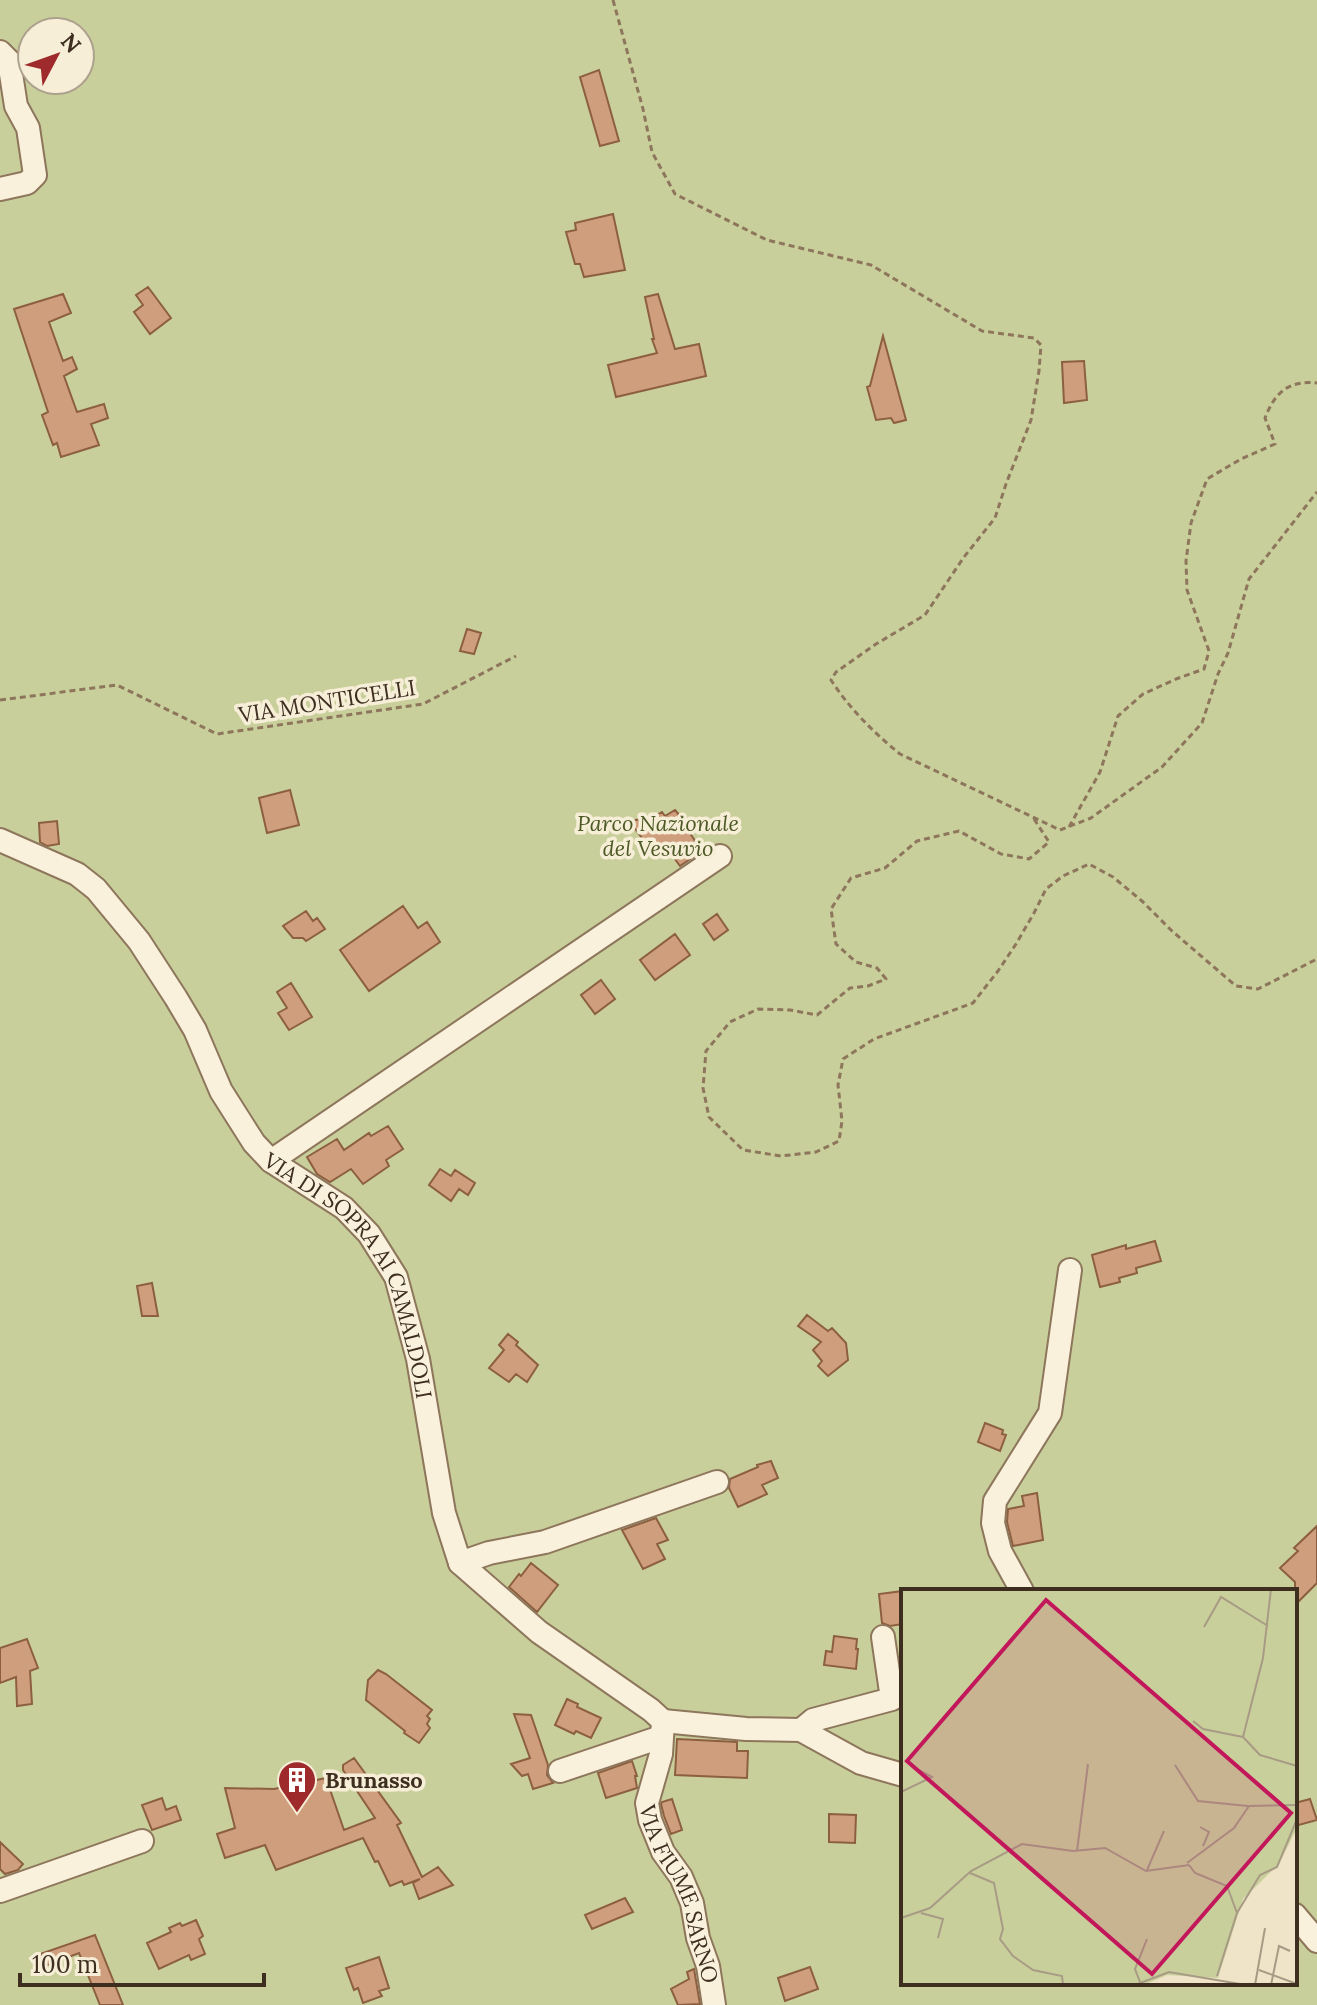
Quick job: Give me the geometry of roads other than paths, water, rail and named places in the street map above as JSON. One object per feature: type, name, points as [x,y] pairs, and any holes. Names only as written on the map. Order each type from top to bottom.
[{"type":"street","points":[[0,52],[9,61],[16,106],[28,128],[35,175],[27,183],[0,189]]},
{"type":"street","name":"VIA DI SOPRA AI CAMALDOLI","points":[[0,840],[77,874],[96,889],[145,950],[189,1019],[221,1091],[254,1143],[271,1161],[344,1208],[369,1234],[396,1277],[418,1359],[444,1513],[460,1563]]},
{"type":"street","points":[[271,1161],[720,856]]},
{"type":"street","points":[[1021,1589],[1000,1551],[993,1523],[995,1501],[1050,1413],[1070,1270]]},
{"type":"street","points":[[662,1729],[651,1710],[539,1632],[460,1563],[489,1553],[545,1542],[717,1482]]},
{"type":"street","points":[[801,1730],[813,1720],[892,1699],[883,1637]]},
{"type":"street","points":[[560,1771],[662,1729],[746,1729],[801,1730],[861,1763],[901,1774]]},
{"type":"street","name":"VIA FIUME SARNO","points":[[662,1729],[661,1754],[647,1803],[650,1820],[663,1852],[681,1877],[692,1903],[714,2005]]},
{"type":"street","points":[[0,1891],[142,1841]]},
{"type":"street","points":[[1297,1917],[1317,1941]]},
{"type":"place","name":"Brunasso","points":[[297,1814]]},
{"type":"park label","name":"Parco Nazionale del Vesuvio","points":[[658,836]]}]
